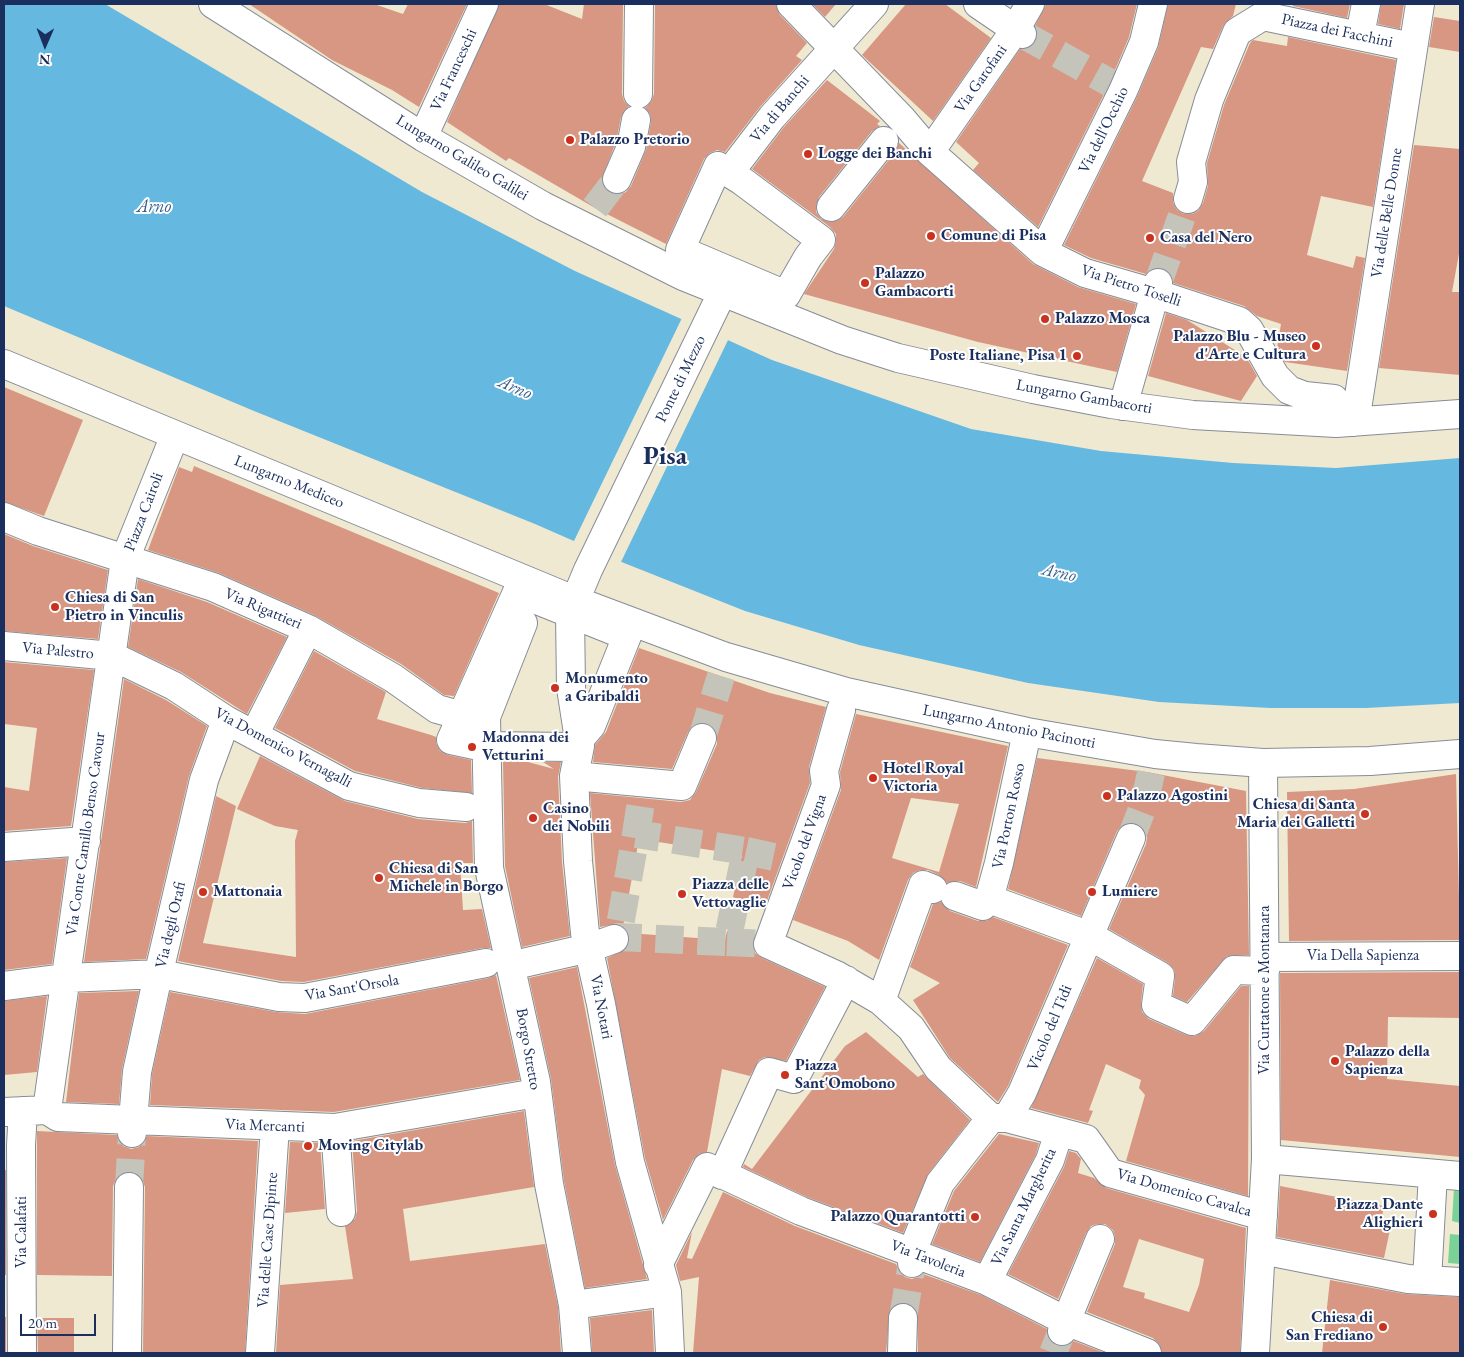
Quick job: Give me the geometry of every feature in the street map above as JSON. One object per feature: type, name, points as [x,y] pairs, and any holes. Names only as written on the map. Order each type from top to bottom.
[{"type":"street","name":"Lungarno Galileo Galilei","points":[[213,4],[247,13],[423,137],[589,218],[717,303]]},
{"type":"street","name":"Via Franceschi","points":[[423,137],[484,4]]},
{"type":"street","points":[[617,180],[631,147],[637,107],[639,4]]},
{"type":"street","name":"Via Pietro Toselli","points":[[791,4],[834,47],[892,131],[930,152],[1043,252],[1085,274],[1156,288],[1239,321],[1249,330],[1275,376],[1289,390],[1305,396],[1334,399],[1345,422]]},
{"type":"street","name":"Via di Banchi","points":[[729,173],[772,118],[874,4]]},
{"type":"street","points":[[978,4],[1019,32]]},
{"type":"street","name":"Via Garofani","points":[[930,152],[1019,32],[1030,4]]},
{"type":"street","name":"Via dell'Occhio","points":[[1043,252],[1118,88],[1144,42],[1153,4]]},
{"type":"street","points":[[1360,35],[1366,4]]},
{"type":"street","name":"Via delle Belle Donne","points":[[1345,422],[1420,4]]},
{"type":"street","name":"Piazza dei Facchini","points":[[1188,199],[1193,182],[1191,162],[1204,118],[1237,32],[1264,10],[1412,47]]},
{"type":"street","points":[[822,220],[718,166],[680,250],[786,295],[808,257],[821,240],[822,220],[892,131]]},
{"type":"street","points":[[1123,406],[1156,288]]},
{"type":"street","name":"Lungarno Gambacorti","points":[[717,303],[898,358],[1023,387],[1123,406],[1243,420],[1345,422],[1460,414]]},
{"type":"street","name":"Ponte di Mezzo","points":[[572,607],[717,303]]},
{"type":"street","name":"Lungarno Mediceo","points":[[4,364],[174,435],[572,607]]},
{"type":"street","name":"Piazza Cairoli","points":[[4,517],[38,531],[125,559],[174,435]]},
{"type":"street","name":"Via Rigattieri","points":[[125,559],[213,587],[308,629],[393,678],[437,709],[474,716]]},
{"type":"street","name":"Via Conte Camillo Benso Cavour","points":[[25,1111],[66,978],[125,559]]},
{"type":"street","points":[[518,592],[532,598],[572,607],[604,627],[627,636],[591,726],[580,744],[573,747],[487,746],[451,740],[474,716],[518,592]]},
{"type":"street","points":[[572,607],[571,688],[580,744]]},
{"type":"street","name":"Lungarno Antonio Pacinotti","points":[[572,607],[724,667],[1027,732],[1153,763],[1370,761],[1460,754]]},
{"type":"street","points":[[572,644],[604,627]]},
{"type":"street","points":[[254,735],[308,629]]},
{"type":"street","name":"Via Palestro","points":[[4,646],[112,656]]},
{"type":"street","name":"Via Domenico Vernagalli","points":[[112,656],[174,686],[226,720],[349,786],[419,803],[477,807]]},
{"type":"street","name":"Vicolo del Vigna","points":[[768,944],[796,861],[826,784],[824,771],[841,710]]},
{"type":"street","name":"Via degli Orafi","points":[[132,1127],[137,1072],[204,780],[226,720]]},
{"type":"street","name":"Via Porton Rosso","points":[[988,900],[999,863],[1027,732]]},
{"type":"street","points":[[574,776],[682,786],[702,738]]},
{"type":"street","name":"Via Notari","points":[[580,744],[574,776],[578,861],[601,944],[601,1004],[630,1162],[658,1266],[667,1292],[670,1353]]},
{"type":"street","name":"Borgo Stretto","points":[[487,746],[477,807],[489,868],[502,962],[524,1020],[549,1184],[574,1305],[577,1353]]},
{"type":"street","name":"Via Curtatone e Montanara","points":[[1255,1353],[1263,1216],[1277,1161],[1265,964],[1263,763]]},
{"type":"street","name":"Vicolo del Tidi","points":[[912,1257],[940,1183],[1022,1093],[1131,838]]},
{"type":"street","points":[[4,847],[86,840]]},
{"type":"street","points":[[881,1001],[937,890],[983,906],[988,900],[1090,936]]},
{"type":"street","name":"Via Della Sapienza","points":[[1090,936],[1160,976],[1156,1005],[1192,1021],[1234,970],[1265,964],[1460,956]]},
{"type":"street","name":"Via Sant'Orsola","points":[[4,986],[66,978],[160,974],[204,980],[278,997],[305,998],[601,944]]},
{"type":"street","name":"Via Domenico Cavalca","points":[[768,944],[846,980],[881,1001],[911,1028],[938,1068],[999,1118],[1086,1139],[1110,1173],[1263,1216]]},
{"type":"street","points":[[658,1266],[769,1072],[794,1079],[846,980]]},
{"type":"street","name":"Via Mercanti","points":[[25,1111],[132,1127],[275,1126],[335,1128],[536,1093]]},
{"type":"street","name":"Via Calafati","points":[[22,1353],[12,1145],[25,1111]]},
{"type":"street","name":"Via delle Case Dipinte","points":[[260,1353],[275,1126]]},
{"type":"street","points":[[335,1128],[341,1212]]},
{"type":"street","name":"Via Santa Margherita","points":[[987,1281],[1050,1160],[1059,1132]]},
{"type":"street","points":[[1277,1161],[1460,1176]]},
{"type":"street","name":"Via Tavoleria","points":[[714,1171],[801,1211],[912,1257],[987,1281],[1064,1326],[1147,1353]]},
{"type":"street","points":[[1418,1279],[1433,1174]]},
{"type":"street","points":[[127,1353],[129,1187]]},
{"type":"street","points":[[1064,1326],[1100,1239]]},
{"type":"street","points":[[1262,1250],[1418,1279],[1460,1282]]},
{"type":"street","points":[[574,1305],[667,1292]]},
{"type":"street","points":[[902,1353],[903,1318]]},
{"type":"green space","points":[[1454,1188],[1460,1188],[1460,1223],[1452,1221]]},
{"type":"green space","points":[[1450,1234],[1460,1235],[1460,1264],[1448,1263]]},
{"type":"water","name":"Arno","points":[[4,4],[105,4],[422,192],[575,271],[772,360],[971,429],[1101,451],[1233,463],[1336,468],[1460,458],[1460,703],[1366,708],[1270,708],[1159,702],[1028,683],[859,645],[745,611],[254,411],[4,306]]},
{"type":"pier","points":[[682,318],[729,338],[620,564],[573,543]]},
{"type":"building","points":[[249,4],[374,4],[403,14],[408,4],[467,4],[419,107],[392,90],[332,60]]},
{"type":"building","points":[[499,4],[544,4],[582,19],[584,4],[623,4],[622,94],[624,101],[629,106],[621,117],[616,142],[601,180],[605,189],[610,193],[618,195],[626,192],[631,186],[646,150],[651,122],[650,114],[645,108],[651,102],[654,94],[655,4],[776,4],[780,15],[807,43],[796,56],[802,60],[760,107],[725,152],[717,150],[710,153],[704,159],[666,244],[595,208],[509,158],[506,161],[447,122]]},
{"type":"building","points":[[812,4],[836,4],[825,17]]},
{"type":"building","points":[[906,4],[945,4],[991,38],[933,121],[862,55]]},
{"type":"building","points":[[1046,4],[1137,4],[1129,37],[1109,84],[1038,227],[973,170],[979,163],[956,142],[1020,49],[1029,48],[1035,42],[1038,35],[1035,26]]},
{"type":"building","points":[[1168,4],[1236,4],[1233,16],[1223,26],[1213,49],[1201,47],[1142,181],[1173,193],[1173,203],[1177,210],[1184,214],[1192,214],[1198,211],[1203,203],[1208,186],[1207,163],[1224,105],[1250,43],[1253,40],[1287,46],[1288,37],[1396,60],[1373,207],[1321,196],[1307,255],[1353,268],[1356,256],[1365,258],[1347,371],[1285,362],[1277,348],[1281,324],[1257,316],[1244,306],[1173,283],[1170,273],[1163,268],[1154,268],[1146,274],[1091,258],[1064,245],[1137,97],[1158,48]]},
{"type":"building","points":[[1293,4],[1350,4],[1347,18],[1293,6]]},
{"type":"building","points":[[1381,4],[1404,4],[1400,29],[1378,24]]},
{"type":"building","points":[[1434,17],[1460,21],[1460,52],[1429,47]]},
{"type":"building","points":[[827,80],[880,121],[877,124],[880,126],[872,131],[819,197],[816,212],[821,219],[829,222],[837,221],[843,217],[896,151],[899,143],[1033,264],[1078,287],[1136,304],[1117,372],[978,342],[804,294],[834,249],[836,234],[830,227],[752,169],[784,127]]},
{"type":"building","points":[[1414,145],[1460,149],[1460,248],[1452,292],[1460,292],[1460,375],[1379,368]]},
{"type":"building","points":[[1166,313],[1187,320],[1246,357],[1257,376],[1241,401],[1148,376]]},
{"type":"building","points":[[4,387],[83,420],[44,516],[4,502]]},
{"type":"building","points":[[194,466],[499,593],[454,696],[444,695],[401,664],[314,615],[219,573],[148,550],[179,467],[192,472]]},
{"type":"building","name":"Chiesa di San Pietro in Vinculis","points":[[4,534],[33,546],[108,570],[98,639],[4,631]]},
{"type":"building","points":[[138,579],[207,602],[287,637],[247,714],[181,672],[128,647]]},
{"type":"building","points":[[639,648],[770,693],[826,707],[809,767],[810,783],[764,909],[733,897],[742,855],[639,839],[623,927],[616,924],[600,927],[590,793],[681,802],[690,800],[696,792],[717,744],[714,728],[708,723],[700,723],[692,726],[688,732],[672,769],[593,762],[595,745],[606,732]]},
{"type":"building","points":[[314,651],[386,692],[377,719],[436,737],[436,743],[440,751],[448,755],[471,760],[472,793],[422,788],[355,771],[275,728]]},
{"type":"building","points":[[4,662],[94,670],[71,826],[4,831],[4,787],[29,791],[37,728],[4,724]]},
{"type":"building","points":[[124,679],[166,700],[207,726],[189,776],[146,959],[84,962]]},
{"type":"building","points":[[856,714],[1008,746],[976,887],[960,881],[947,883],[939,875],[928,870],[920,870],[913,873],[908,880],[879,960],[848,941],[793,920],[841,790],[840,772]],"holes":[[[911,798],[959,804],[939,872],[892,858]]]},
{"type":"building","points":[[260,756],[345,801],[418,819],[465,823],[472,821],[473,863],[460,863],[463,910],[482,909],[491,948],[304,982],[281,981],[178,961],[216,796],[236,806],[203,943],[296,957],[295,841],[298,830],[275,826],[237,809]]},
{"type":"building","points":[[1037,758],[1147,772],[1246,791],[1249,955],[1227,956],[1187,1002],[1173,996],[1174,970],[1168,963],[1109,929],[1146,844],[1147,837],[1144,829],[1130,822],[1122,825],[1117,831],[1081,916],[1008,889]]},
{"type":"building","points":[[503,762],[528,762],[554,769],[543,762],[561,762],[558,777],[562,862],[570,936],[522,947],[505,866]]},
{"type":"building","points":[[1456,774],[1460,940],[1289,941],[1287,792],[1354,789]]},
{"type":"building","points":[[67,858],[52,964],[4,970],[4,862]]},
{"type":"building","points":[[941,902],[950,911],[978,921],[986,921],[993,917],[1068,945],[1008,1086],[998,1102],[950,1058],[913,1000],[940,983],[910,967],[933,904]]},
{"type":"building","points":[[727,931],[753,942],[755,953],[762,958],[825,987],[786,1061],[765,1057],[759,1060],[750,1076],[722,1069],[707,1152],[699,1154],[693,1160],[663,1220],[645,1158],[607,958],[626,949],[629,941],[628,933],[725,940]]},
{"type":"building","points":[[1097,958],[1143,984],[1142,1012],[1149,1019],[1186,1035],[1195,1036],[1204,1031],[1241,986],[1249,986],[1248,1196],[1126,1161],[1145,1095],[1139,1088],[1141,1080],[1106,1064],[1089,1110],[1093,1111],[1088,1123],[1031,1108]]},
{"type":"building","points":[[577,967],[615,1165],[647,1279],[585,1288],[564,1181],[551,1079],[529,978]]},
{"type":"building","name":"Palazzo della Sapienza","points":[[1460,972],[1460,1018],[1388,1017],[1387,1079],[1460,1086],[1460,1157],[1281,1140],[1280,973]]},
{"type":"building","points":[[496,975],[520,1080],[334,1112],[150,1105],[152,1074],[170,992],[276,1012],[305,1014],[489,978]]},
{"type":"building","points":[[139,991],[122,1069],[119,1104],[66,1102],[79,993]]},
{"type":"building","points":[[47,996],[37,1072],[4,1075],[4,1001]]},
{"type":"building","points":[[866,1032],[918,1077],[923,1074],[970,1120],[928,1174],[903,1233],[807,1197],[743,1167],[744,1164],[752,1169],[845,1046]]},
{"type":"building","points":[[524,1111],[534,1187],[403,1209],[410,1261],[545,1244],[558,1307],[561,1353],[276,1353],[280,1285],[353,1279],[345,1226],[355,1219],[357,1211],[352,1141]]},
{"type":"building","points":[[37,1131],[117,1135],[123,1146],[131,1149],[139,1147],[147,1136],[258,1141],[245,1353],[143,1353],[145,1187],[137,1173],[129,1171],[122,1173],[116,1179],[113,1186],[112,1276],[37,1275]]},
{"type":"building","name":"Palazzo Quarantotti","points":[[999,1134],[1039,1143],[1036,1154],[980,1262],[932,1244],[954,1191]]},
{"type":"building","points":[[290,1142],[320,1143],[325,1209],[285,1213]]},
{"type":"building","points":[[1069,1151],[1076,1153],[1081,1159],[1078,1173],[1094,1178],[1106,1188],[1246,1228],[1240,1353],[1162,1353],[1159,1344],[1153,1338],[1087,1312],[1115,1244],[1113,1230],[1105,1224],[1091,1226],[1086,1233],[1058,1299],[1008,1274],[1064,1167]],"holes":[[[1139,1239],[1204,1259],[1199,1285],[1189,1312],[1144,1298],[1145,1293],[1123,1287]]]},
{"type":"building","points":[[4,1170],[6,1170],[6,1275],[4,1275]]},
{"type":"building","points":[[1280,1186],[1384,1206],[1381,1223],[1391,1225],[1384,1258],[1277,1237]]},
{"type":"building","points":[[723,1192],[795,1226],[896,1264],[899,1271],[905,1277],[912,1279],[923,1274],[981,1295],[1047,1329],[1049,1340],[1056,1345],[1065,1346],[1074,1341],[1105,1353],[918,1353],[917,1311],[912,1305],[903,1302],[895,1305],[890,1310],[886,1353],[693,1353],[699,1277],[680,1281],[676,1265],[692,1232],[687,1258],[692,1259]]},
{"type":"building","points":[[1330,1280],[1405,1294],[1460,1297],[1460,1353],[1322,1353]]},
{"type":"building","points":[[652,1310],[654,1353],[592,1353],[590,1318]]},
{"type":"building","points":[[4,1317],[6,1317],[6,1353],[4,1353]]},
{"type":"building","points":[[37,1318],[74,1318],[74,1353],[38,1353]]},
{"type":"tunnel","points":[[1022,34],[1114,85]]},
{"type":"tunnel","points":[[595,208],[617,179]]},
{"type":"tunnel","points":[[1158,283],[1188,199]]},
{"type":"tunnel","points":[[702,738],[721,676]]},
{"type":"tunnel","points":[[1131,838],[1144,804],[1151,773]]},
{"type":"tunnel","points":[[636,834],[644,782]]},
{"type":"tunnel","points":[[614,939],[618,937],[727,942],[746,851],[636,834],[618,937]]},
{"type":"tunnel","points":[[746,851],[793,861]]},
{"type":"tunnel","points":[[727,942],[768,944]]},
{"type":"tunnel","points":[[129,1187],[132,1133]]},
{"type":"tunnel","points":[[903,1318],[912,1263]]},
{"type":"tunnel","points":[[1053,1353],[1062,1331]]},
{"type":"place","name":"Palazzo Pretorio","points":[[570,140]]},
{"type":"place","name":"Logge dei Banchi","points":[[808,154]]},
{"type":"place","name":"Comune di Pisa","points":[[931,236]]},
{"type":"place","name":"Casa del Nero","points":[[1150,238]]},
{"type":"place","name":"Palazzo Gambacorti","points":[[865,283]]},
{"type":"place","name":"Palazzo Mosca","points":[[1045,319]]},
{"type":"place","name":"Palazzo Blu - Museo d'Arte e Cultura","points":[[1316,346]]},
{"type":"place","name":"Poste Italiane, Pisa 1","points":[[1077,356]]},
{"type":"place","name":"Chiesa di San Pietro in Vinculis","points":[[55,607]]},
{"type":"place","name":"Monumento a Garibaldi","points":[[555,688]]},
{"type":"place","name":"Madonna dei Vetturini","points":[[472,747]]},
{"type":"place","name":"Hotel Royal Victoria","points":[[873,778]]},
{"type":"place","name":"Palazzo Agostini","points":[[1107,796]]},
{"type":"place","name":"Chiesa di Santa Maria dei Galletti","points":[[1365,814]]},
{"type":"place","name":"Casino dei Nobili","points":[[533,818]]},
{"type":"place","name":"Chiesa di San Michele in Borgo","points":[[379,878]]},
{"type":"place","name":"Mattonaia","points":[[203,892]]},
{"type":"place","name":"Lumiere","points":[[1092,892]]},
{"type":"place","name":"Piazza delle Vettovaglie","points":[[682,894]]},
{"type":"place","name":"Palazzo della Sapienza","points":[[1335,1061]]},
{"type":"place","name":"Piazza Sant'Omobono","points":[[785,1075]]},
{"type":"place","name":"Moving Citylab","points":[[308,1146]]},
{"type":"place","name":"Piazza Dante Alighieri","points":[[1433,1214]]},
{"type":"place","name":"Palazzo Quarantotti","points":[[975,1217]]},
{"type":"place","name":"Chiesa di San Frediano","points":[[1383,1327]]},
{"type":"district","name":"Pisa","points":[[665,457]]}]
